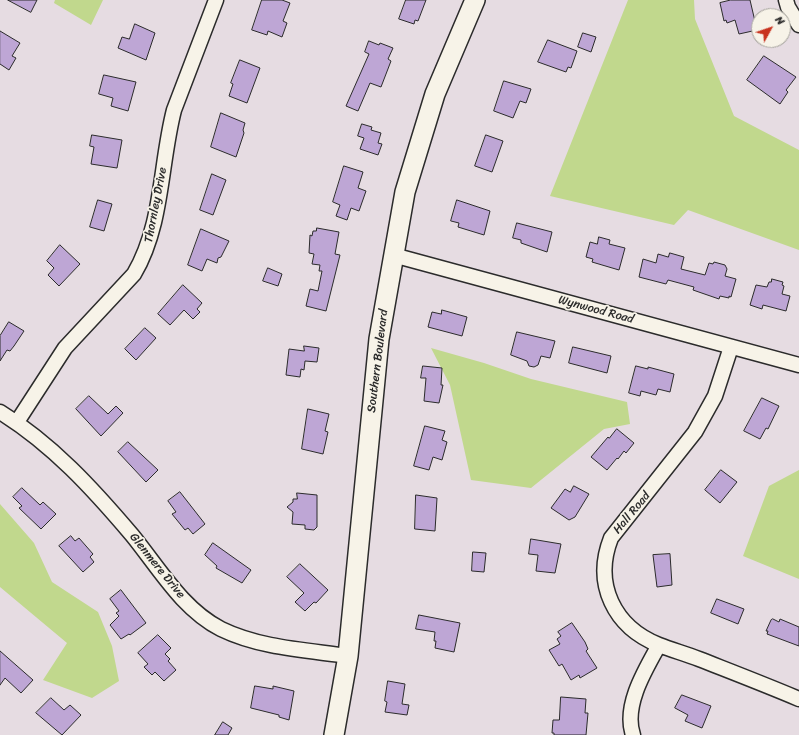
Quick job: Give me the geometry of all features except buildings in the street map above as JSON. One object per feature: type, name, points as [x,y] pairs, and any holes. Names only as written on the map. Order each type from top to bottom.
[{"type":"main road","name":"Southern Boulevard","points":[[334,735],[348,656],[379,339],[405,192],[435,94],[475,0]]},
{"type":"street","name":"Thornley Drive","points":[[17,422],[64,348],[134,274],[140,264],[152,236],[169,129],[174,110],[216,0]]},
{"type":"street","points":[[786,0],[788,7],[799,25]]},
{"type":"street","name":"Wynwood Road","points":[[393,255],[799,365]]},
{"type":"street","name":"Hall Road","points":[[731,347],[715,396],[695,432],[642,501],[611,538],[606,550],[604,578],[609,600],[623,620],[638,632],[659,645],[684,653],[799,699]]},
{"type":"street","name":"Glenmere Drive","points":[[0,412],[17,422],[52,449],[88,484],[133,536],[178,593],[207,621],[239,636],[262,643],[348,656]]},
{"type":"street","points":[[633,735],[630,718],[634,698],[648,664],[659,645]]},
{"type":"green space","points":[[55,0],[103,0],[91,25],[54,3]]},
{"type":"green space","points":[[628,0],[694,0],[695,19],[734,116],[799,150],[799,250],[688,210],[674,225],[550,196]]},
{"type":"green space","points":[[431,348],[484,363],[531,379],[627,402],[630,424],[604,429],[531,488],[471,480],[450,385]]},
{"type":"green space","points":[[799,470],[799,579],[743,556],[769,486]]},
{"type":"green space","points":[[0,504],[34,543],[52,582],[98,612],[112,646],[119,681],[92,698],[43,680],[67,643],[0,587]]}]
